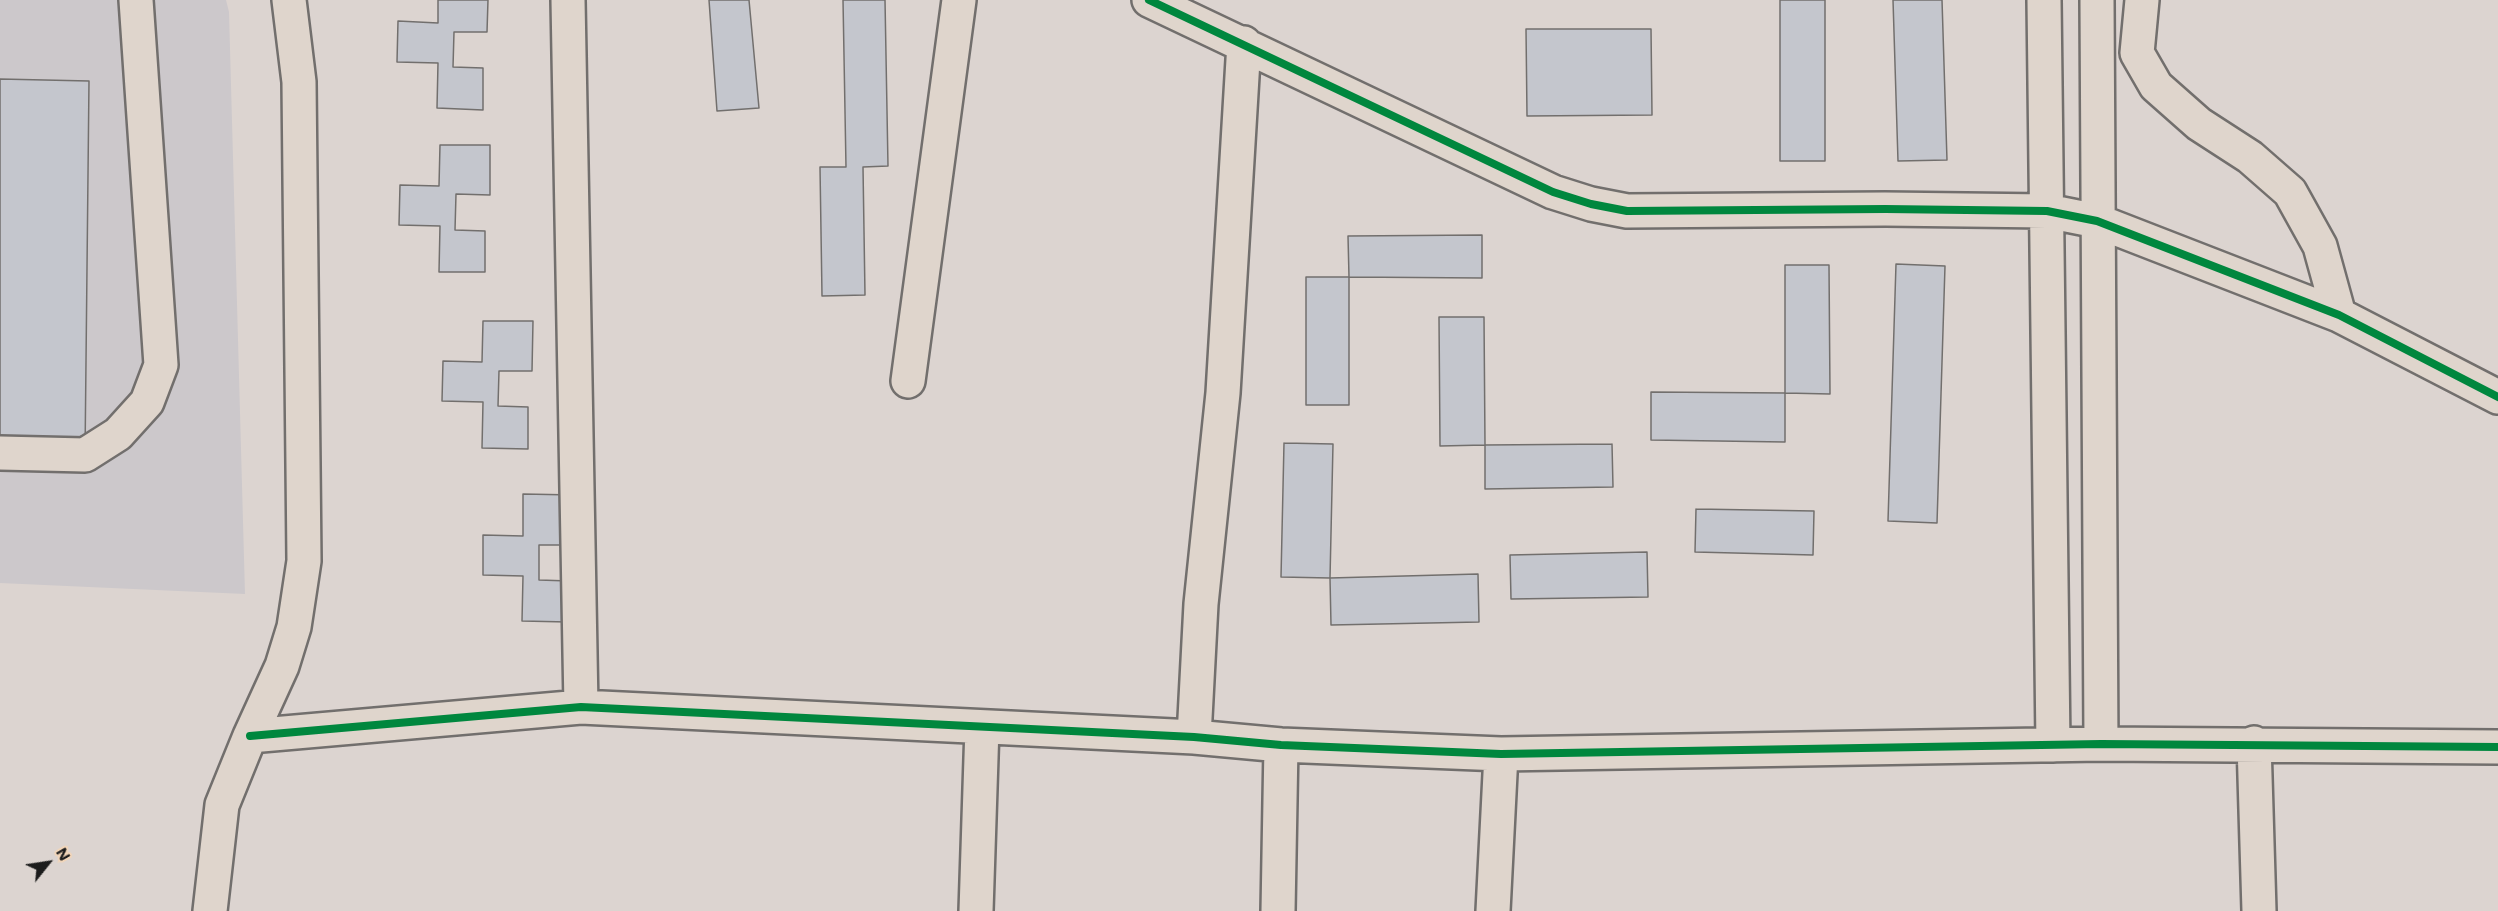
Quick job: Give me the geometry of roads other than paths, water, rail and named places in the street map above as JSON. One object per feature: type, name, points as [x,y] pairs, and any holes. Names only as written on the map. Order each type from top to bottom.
[{"type":"street","points":[[0,453],[85,454],[118,434],[147,402],[161,365],[136,0]]},
{"type":"street","points":[[210,911],[222,806],[288,647],[294,627],[304,561],[299,82],[289,0]]},
{"type":"street","points":[[568,0],[581,707]]},
{"type":"street","points":[[908,381],[959,0]]},
{"type":"street","points":[[2044,0],[2053,744]]},
{"type":"street","points":[[2097,0],[2101,744]]},
{"type":"street","points":[[2142,0],[2137,53],[2156,86],[2199,124],[2250,157],[2290,192],[2320,246],[2339,315]]},
{"type":"street","points":[[1161,3],[1553,192],[1591,204],[1627,211],[1885,208],[2047,211],[2097,221],[2339,315],[2498,397]]},
{"type":"street","points":[[1194,737],[1201,604],[1223,393],[1244,43]]},
{"type":"street","points":[[250,736],[581,707],[1194,737],[1281,745],[1501,754],[2053,744],[2254,743],[2498,747]]},
{"type":"street","points":[[976,911],[982,727]]},
{"type":"street","points":[[2254,743],[2259,911]]},
{"type":"street","points":[[1278,911],[1281,745]]},
{"type":"street","points":[[1493,911],[1501,754]]}]
